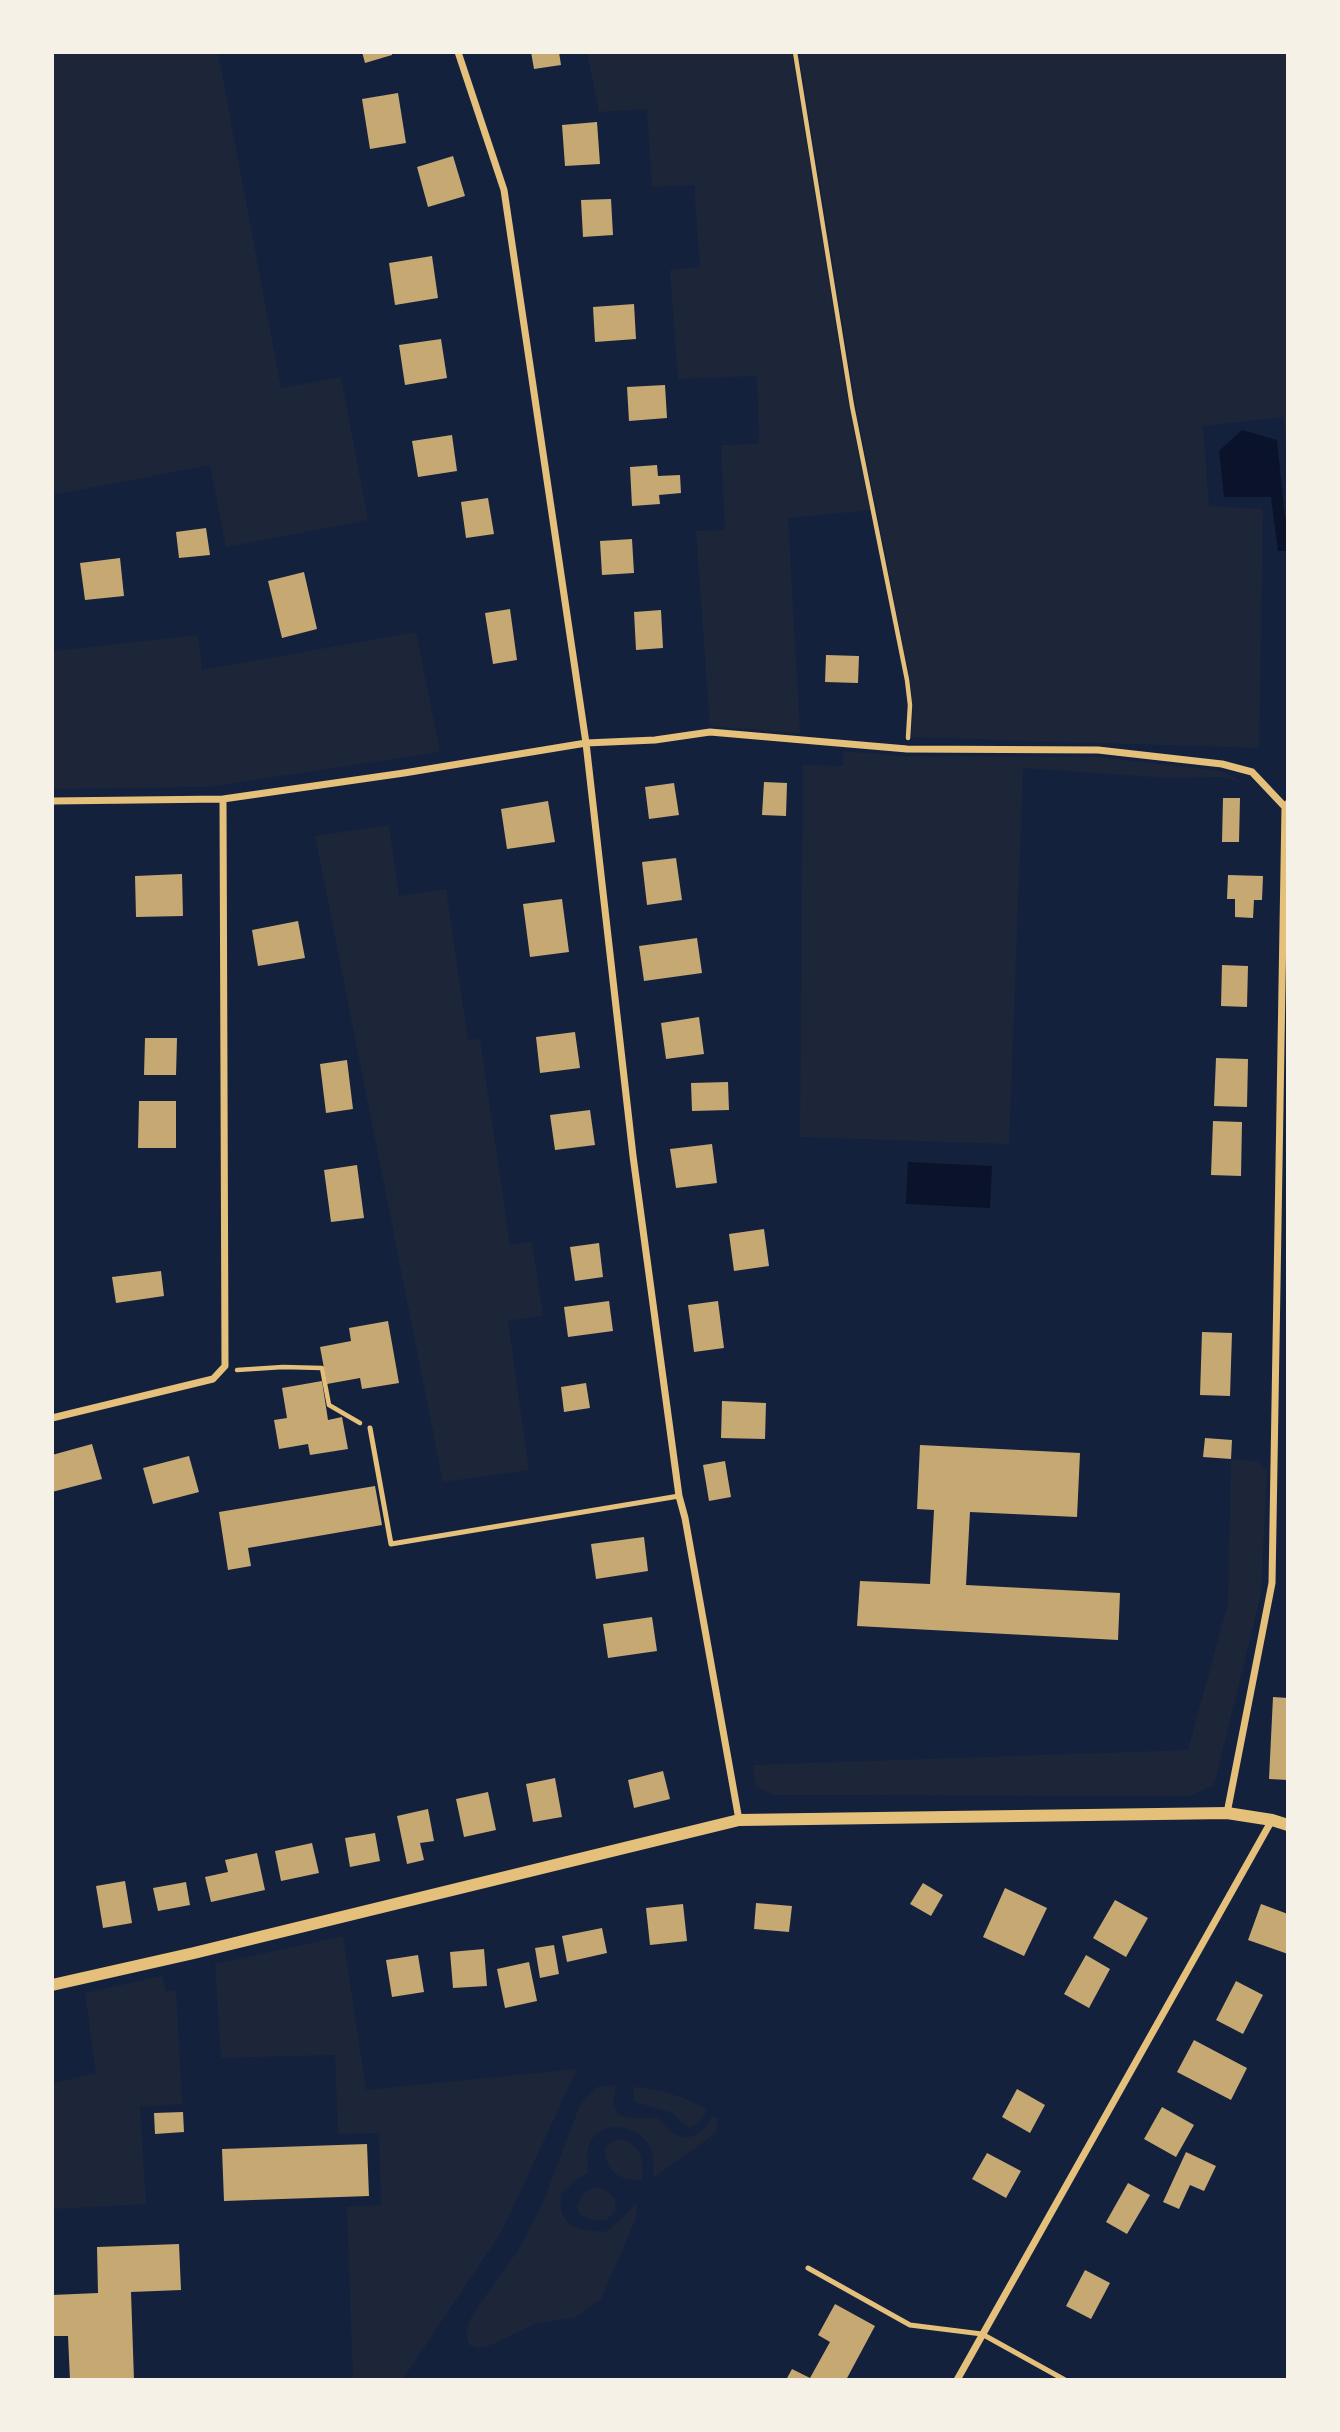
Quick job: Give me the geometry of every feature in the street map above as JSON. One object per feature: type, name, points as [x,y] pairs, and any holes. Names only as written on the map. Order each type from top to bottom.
[{"type":"street","points":[[458,52],[505,190],[586,743],[633,1156],[679,1496],[739,1820]]},
{"type":"street","points":[[52,801],[223,799],[586,743],[655,740],[710,732],[907,748],[1098,750],[1222,764],[1252,772],[1286,805],[1272,1583],[1227,1813]]},
{"type":"street","points":[[52,1418],[213,1379],[225,1366],[223,799]]},
{"type":"street","points":[[52,1985],[739,1820],[1227,1813],[1287,1825]]},
{"type":"street","points":[[957,2379],[1272,1820]]},
{"type":"lane","points":[[370,1428],[391,1544],[679,1496]]},
{"type":"lane","points":[[808,2268],[910,2325],[982,2334],[1065,2379]]},
{"type":"path","points":[[795,52],[852,406],[907,680],[910,705],[907,748]]},
{"type":"path","points":[[225,1366],[241,1371],[283,1367],[322,1368],[329,1405],[370,1428]]},
{"type":"shaded area","points":[[53,52],[218,53],[281,388],[341,377],[368,520],[226,547],[210,465],[53,495]]},
{"type":"shaded area","points":[[587,53],[792,53],[849,407],[870,510],[788,518],[800,733],[710,726],[696,531],[725,530],[721,445],[759,444],[757,376],[678,379],[670,270],[700,267],[694,185],[652,187],[647,109],[599,112]]},
{"type":"shaded area","points":[[799,53],[1287,53],[1287,454],[1283,417],[1203,426],[1209,506],[1263,509],[1259,748],[911,737],[913,705],[910,679],[856,406]]},
{"type":"shaded area","points":[[1242,430],[1277,440],[1287,518],[1287,551],[1278,551],[1271,497],[1224,497],[1219,451]]},
{"type":"shaded area","points":[[416,632],[440,752],[207,787],[53,789],[53,651],[198,635],[202,670]]},
{"type":"shaded area","points":[[843,751],[902,756],[1098,757],[1221,771],[1242,782],[1221,777],[1169,778],[1023,768],[1009,1144],[800,1137],[803,765],[843,766]]},
{"type":"shaded area","points":[[389,825],[399,896],[446,889],[468,1040],[480,1039],[510,1245],[532,1242],[543,1315],[508,1321],[529,1470],[443,1482],[315,836]]},
{"type":"shaded area","points":[[908,1162],[992,1166],[990,1208],[906,1204]]},
{"type":"shaded area","points":[[1231,1459],[1257,1461],[1267,1470],[1261,1594],[1214,1785],[1189,1796],[774,1795],[756,1787],[753,1765],[1188,1750],[1228,1603]]},
{"type":"shaded area","points":[[343,1936],[366,2090],[577,2069],[502,2231],[403,2379],[353,2379],[347,2207],[381,2205],[379,2133],[338,2134],[335,2055],[221,2058],[215,1964]]},
{"type":"shaded area","points":[[162,1976],[166,1992],[176,1990],[182,2104],[140,2107],[146,2204],[53,2209],[53,2083],[96,2073],[85,1993]]},
{"type":"shaded area","points":[[616,2085],[613,2103],[618,2115],[657,2118],[681,2137],[697,2134],[713,2116],[718,2119],[716,2133],[653,2178],[653,2155],[649,2145],[634,2131],[613,2127],[595,2135],[588,2148],[588,2173],[561,2194],[562,2214],[571,2225],[578,2228],[605,2232],[637,2202],[636,2218],[601,2299],[574,2318],[537,2323],[491,2345],[479,2348],[469,2345],[466,2333],[472,2315],[519,2249],[542,2205],[580,2105],[597,2087]]},
{"type":"shaded area","points":[[634,2087],[662,2091],[690,2101],[706,2109],[704,2116],[690,2128],[673,2113],[635,2102]]},
{"type":"shaded area","points":[[619,2139],[632,2145],[640,2154],[642,2180],[626,2179],[610,2168],[605,2146]]},
{"type":"shaded area","points":[[594,2187],[605,2190],[615,2198],[616,2211],[606,2220],[592,2220],[580,2215],[577,2207],[582,2195]]},
{"type":"building","points":[[362,52],[392,52],[392,55],[365,63]]},
{"type":"building","points":[[531,52],[559,52],[561,65],[534,69]]},
{"type":"building","points":[[398,93],[406,143],[370,149],[362,99]]},
{"type":"building","points":[[597,122],[600,164],[565,166],[562,125]]},
{"type":"building","points":[[453,156],[465,196],[428,207],[417,167]]},
{"type":"building","points":[[611,199],[613,235],[583,237],[581,200]]},
{"type":"building","points":[[432,256],[438,298],[395,305],[389,263]]},
{"type":"building","points":[[634,304],[636,339],[595,342],[593,307]]},
{"type":"building","points":[[441,339],[447,378],[405,385],[399,345]]},
{"type":"building","points":[[665,385],[667,418],[629,421],[627,387]]},
{"type":"building","points":[[452,435],[457,471],[418,477],[412,441]]},
{"type":"building","points":[[657,465],[658,476],[680,475],[681,493],[659,495],[660,504],[632,506],[630,467]]},
{"type":"building","points":[[488,498],[494,534],[466,538],[461,502]]},
{"type":"building","points":[[206,528],[210,555],[179,558],[176,532]]},
{"type":"building","points":[[632,539],[634,573],[602,575],[600,541]]},
{"type":"building","points":[[120,558],[124,596],[85,600],[80,563]]},
{"type":"building","points":[[304,572],[317,629],[282,638],[268,581]]},
{"type":"building","points":[[510,609],[517,660],[493,664],[485,613]]},
{"type":"building","points":[[661,610],[663,648],[636,650],[634,612]]},
{"type":"building","points":[[826,655],[859,656],[858,683],[825,682]]},
{"type":"building","points":[[764,782],[787,783],[786,816],[762,815]]},
{"type":"building","points":[[674,783],[679,815],[649,819],[645,787]]},
{"type":"building","points":[[1223,798],[1240,798],[1239,842],[1222,842]]},
{"type":"building","points":[[548,801],[555,842],[507,849],[501,809]]},
{"type":"building","points":[[676,858],[682,900],[647,905],[642,862]]},
{"type":"building","points":[[182,874],[183,916],[136,917],[135,876]]},
{"type":"building","points":[[1228,875],[1263,876],[1262,900],[1254,900],[1253,918],[1235,917],[1235,899],[1227,899]]},
{"type":"building","points":[[562,899],[569,952],[530,957],[523,904]]},
{"type":"building","points":[[298,921],[305,958],[258,966],[252,930]]},
{"type":"building","points":[[697,938],[702,973],[644,981],[639,946]]},
{"type":"building","points":[[1222,965],[1248,966],[1247,1007],[1221,1006]]},
{"type":"building","points":[[699,1017],[704,1054],[666,1059],[661,1023]]},
{"type":"building","points":[[575,1032],[580,1068],[540,1073],[536,1037]]},
{"type":"building","points":[[145,1038],[177,1038],[176,1075],[144,1075]]},
{"type":"building","points":[[1216,1058],[1248,1059],[1247,1107],[1214,1106]]},
{"type":"building","points":[[347,1060],[353,1109],[326,1113],[320,1064]]},
{"type":"building","points":[[728,1082],[729,1110],[692,1111],[691,1083]]},
{"type":"building","points":[[139,1101],[176,1101],[176,1148],[138,1148]]},
{"type":"building","points":[[590,1110],[595,1145],[555,1150],[550,1115]]},
{"type":"building","points":[[1213,1121],[1242,1122],[1241,1176],[1211,1175]]},
{"type":"building","points":[[712,1144],[717,1183],[676,1188],[670,1149]]},
{"type":"building","points":[[357,1165],[364,1218],[331,1222],[324,1170]]},
{"type":"building","points":[[764,1229],[769,1266],[734,1271],[729,1234]]},
{"type":"building","points":[[599,1243],[603,1277],[575,1281],[570,1247]]},
{"type":"building","points":[[161,1271],[164,1296],[116,1303],[112,1277]]},
{"type":"building","points":[[609,1301],[613,1331],[568,1337],[564,1307]]},
{"type":"building","points":[[718,1301],[724,1348],[694,1352],[688,1305]]},
{"type":"building","points":[[388,1321],[399,1383],[362,1389],[360,1378],[327,1384],[320,1347],[351,1341],[349,1328]]},
{"type":"building","points":[[1202,1332],[1232,1333],[1230,1396],[1200,1395]]},
{"type":"building","points":[[322,1381],[328,1420],[342,1417],[348,1449],[310,1455],[308,1444],[279,1449],[274,1420],[287,1418],[282,1388]]},
{"type":"building","points":[[586,1383],[590,1408],[564,1412],[561,1387]]},
{"type":"building","points":[[722,1401],[766,1403],[765,1439],[721,1438]]},
{"type":"building","points":[[1205,1438],[1232,1440],[1231,1459],[1203,1457]]},
{"type":"building","points":[[92,1444],[102,1479],[52,1492],[52,1455]]},
{"type":"building","points":[[920,1445],[1080,1453],[1077,1517],[970,1512],[966,1585],[1120,1593],[1118,1640],[857,1626],[860,1581],[930,1584],[934,1510],[917,1509]]},
{"type":"building","points":[[189,1456],[199,1492],[153,1504],[143,1468]]},
{"type":"building","points":[[725,1461],[731,1497],[709,1501],[703,1465]]},
{"type":"building","points":[[375,1486],[382,1525],[248,1548],[251,1566],[228,1570],[219,1512]]},
{"type":"building","points":[[644,1537],[648,1571],[596,1579],[591,1544]]},
{"type":"building","points":[[652,1617],[657,1651],[608,1658],[603,1624]]},
{"type":"building","points":[[1273,1697],[1288,1698],[1288,1780],[1269,1779]]},
{"type":"building","points":[[663,1771],[670,1799],[634,1808],[628,1780]]},
{"type":"building","points":[[555,1778],[562,1817],[533,1822],[526,1784]]},
{"type":"building","points":[[488,1792],[496,1830],[464,1837],[456,1799]]},
{"type":"building","points":[[428,1809],[434,1841],[420,1843],[424,1860],[407,1864],[397,1816]]},
{"type":"building","points":[[375,1833],[380,1861],[350,1867],[345,1838]]},
{"type":"building","points":[[312,1843],[319,1873],[281,1881],[275,1851]]},
{"type":"building","points":[[257,1853],[265,1890],[211,1902],[205,1877],[228,1872],[225,1860]]},
{"type":"building","points":[[125,1881],[132,1923],[103,1928],[96,1886]]},
{"type":"building","points":[[186,1882],[190,1905],[158,1911],[153,1888]]},
{"type":"building","points":[[923,1883],[943,1895],[931,1916],[910,1904]]},
{"type":"building","points":[[1005,1888],[1047,1908],[1024,1956],[983,1937]]},
{"type":"building","points":[[1115,1900],[1148,1918],[1126,1957],[1093,1938]]},
{"type":"building","points":[[756,1903],[792,1906],[789,1932],[754,1929]]},
{"type":"building","points":[[683,1904],[687,1941],[650,1945],[646,1908]]},
{"type":"building","points":[[1261,1904],[1288,1914],[1288,1954],[1248,1940]]},
{"type":"building","points":[[602,1928],[607,1953],[567,1962],[562,1936]]},
{"type":"building","points":[[554,1945],[559,1974],[540,1978],[535,1948]]},
{"type":"building","points":[[484,1949],[487,1986],[453,1988],[450,1952]]},
{"type":"building","points":[[418,1955],[424,1992],[392,1997],[386,1960]]},
{"type":"building","points":[[1086,1955],[1110,1969],[1089,2008],[1064,1994]]},
{"type":"building","points":[[529,1962],[537,2001],[505,2008],[497,1969]]},
{"type":"building","points":[[1236,1981],[1263,1995],[1243,2034],[1216,2020]]},
{"type":"building","points":[[1194,2040],[1247,2068],[1231,2100],[1177,2072]]},
{"type":"building","points":[[1017,2089],[1045,2105],[1030,2133],[1002,2117]]},
{"type":"building","points":[[1162,2107],[1194,2125],[1176,2157],[1144,2139]]},
{"type":"building","points":[[183,2112],[184,2132],[155,2134],[154,2113]]},
{"type":"building","points":[[367,2144],[369,2196],[224,2201],[222,2149]]},
{"type":"building","points":[[1186,2152],[1216,2166],[1204,2191],[1190,2185],[1179,2209],[1163,2202]]},
{"type":"building","points":[[987,2153],[1021,2171],[1006,2198],[972,2179]]},
{"type":"building","points":[[1128,2183],[1150,2195],[1127,2234],[1106,2222]]},
{"type":"building","points":[[179,2244],[181,2290],[131,2292],[134,2380],[70,2380],[68,2336],[52,2336],[52,2295],[98,2293],[97,2247]]},
{"type":"building","points":[[1085,2270],[1110,2283],[1091,2319],[1066,2306]]},
{"type":"building","points":[[835,2304],[875,2326],[846,2380],[786,2380],[792,2369],[810,2378],[830,2342],[818,2335]]}]
